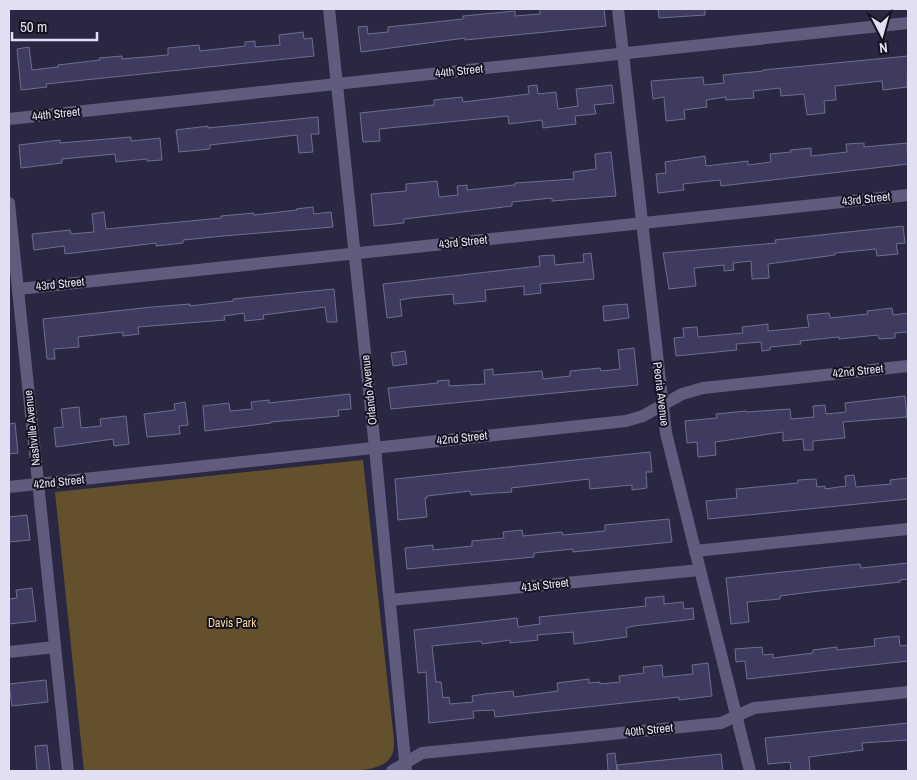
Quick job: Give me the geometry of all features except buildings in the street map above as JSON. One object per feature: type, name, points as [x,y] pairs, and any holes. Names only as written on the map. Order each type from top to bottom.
[{"type":"street","name":"Orlando Avenue","points":[[329,9],[406,767]]},
{"type":"street","name":"Peoria Avenue","points":[[618,9],[666,432],[750,771]]},
{"type":"street","name":"44th Street","points":[[9,119],[908,23]]},
{"type":"street","name":"43rd Street","points":[[18,289],[908,195]]},
{"type":"street","name":"Nashville Avenue","points":[[9,203],[18,289],[15,320],[38,484],[68,771]]},
{"type":"street","name":"42nd Street","points":[[9,487],[626,421],[643,416],[682,394],[703,388],[908,366]]},
{"type":"street","points":[[696,551],[908,529]]},
{"type":"street","name":"41st Street","points":[[390,600],[700,570]]},
{"type":"street","points":[[9,652],[55,647]]},
{"type":"street","name":"40th Street","points":[[392,771],[406,767],[422,754],[721,723],[754,708],[908,692]]},
{"type":"green space","name":"Davis Park","points":[[363,460],[394,740],[393,753],[388,761],[369,769],[341,771],[84,771],[55,492]]}]
